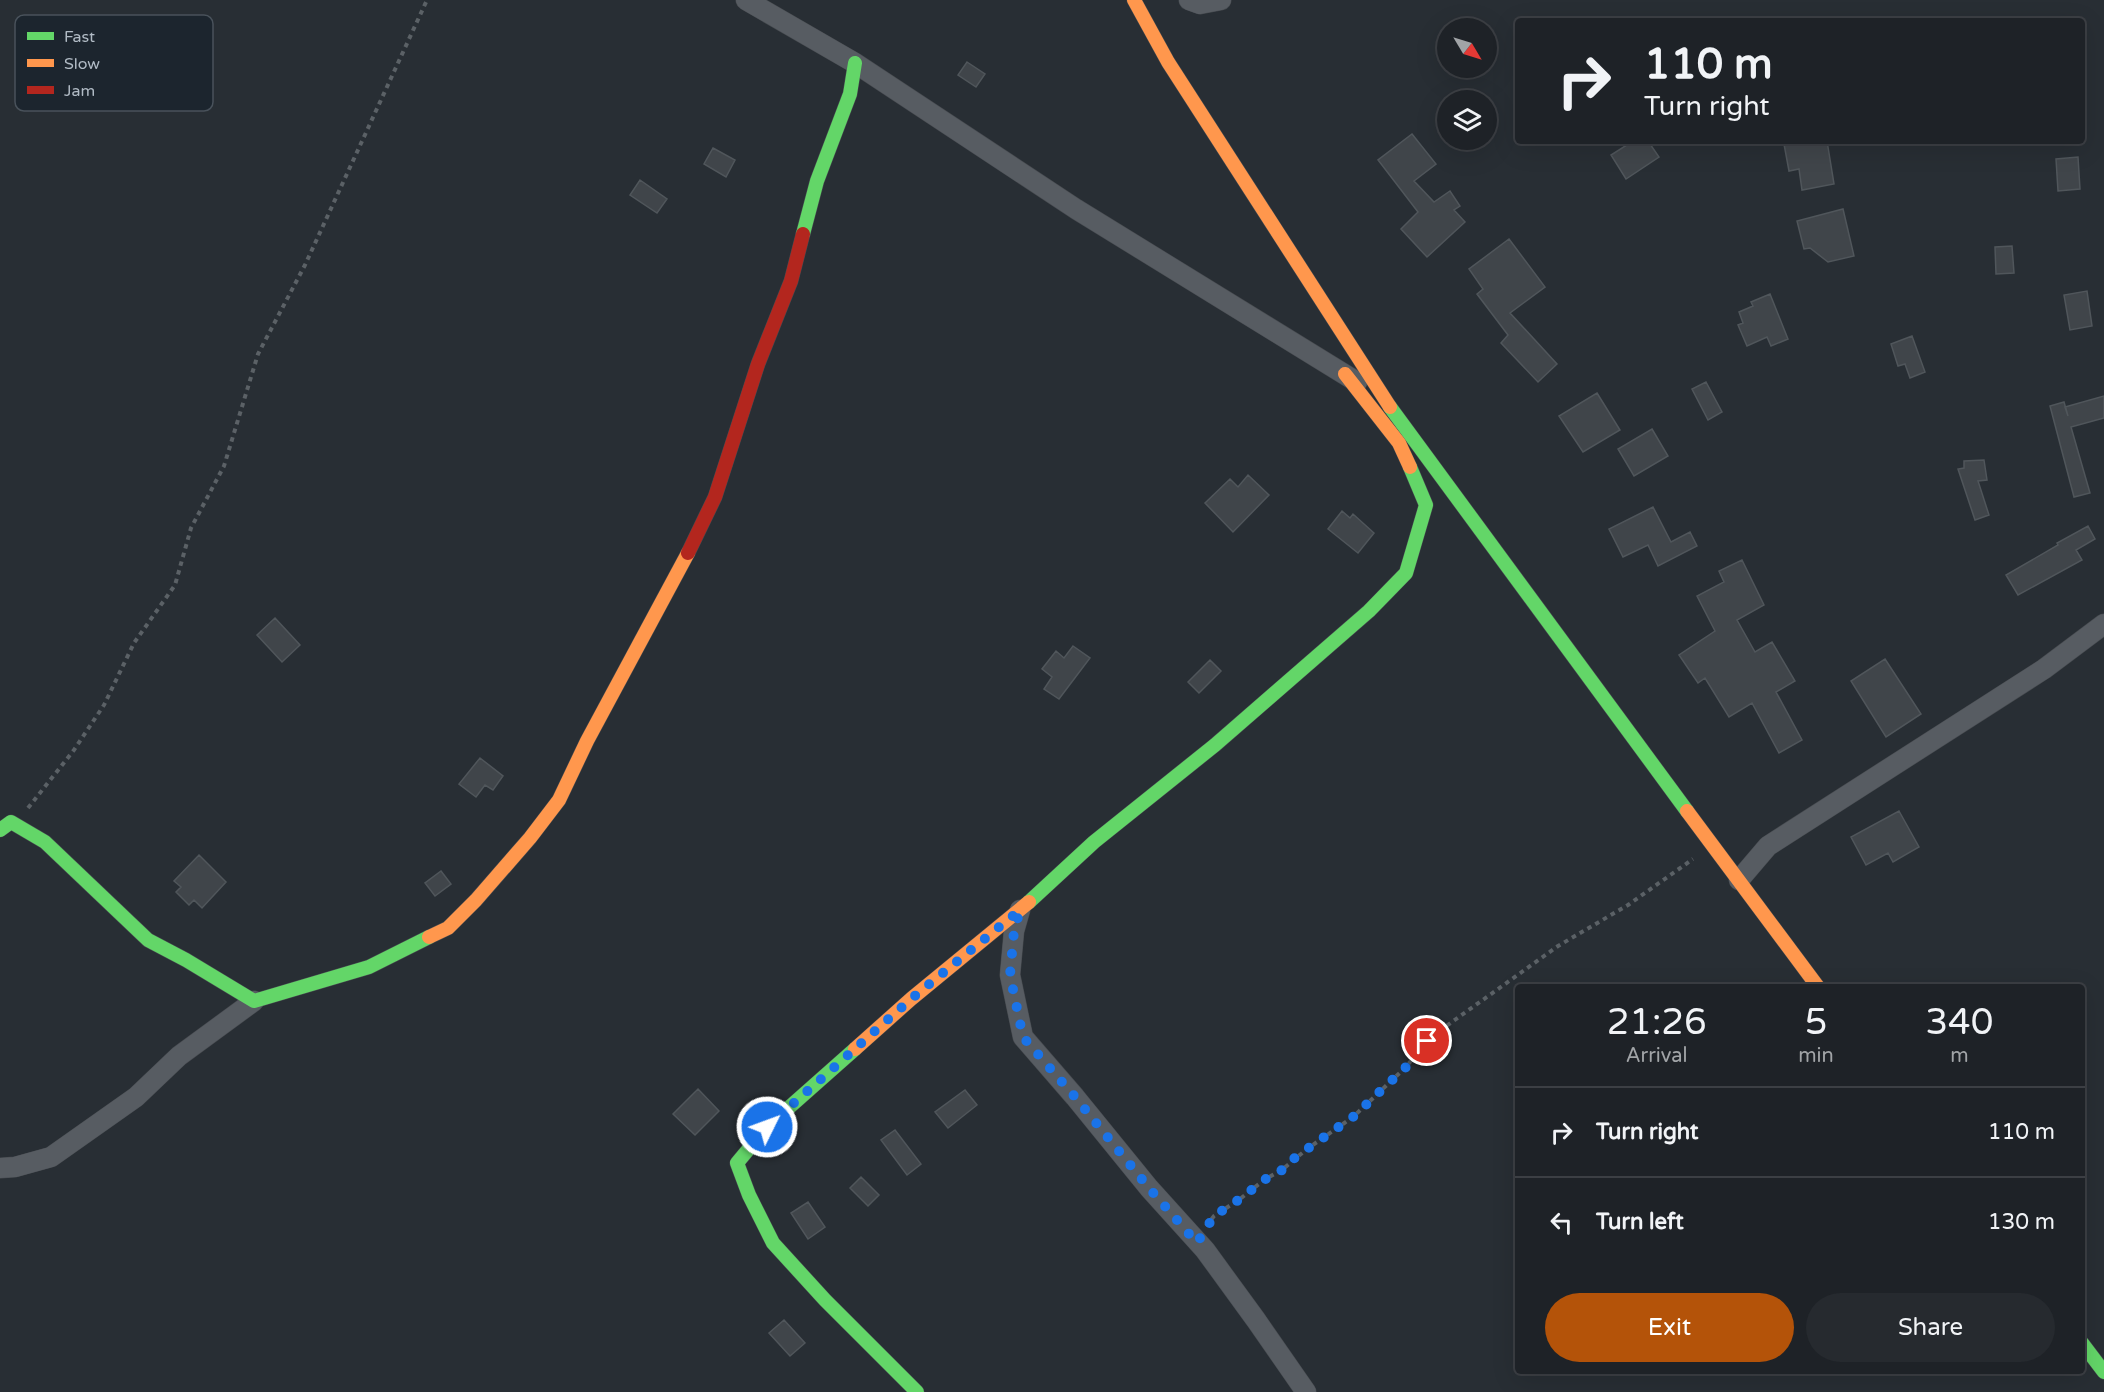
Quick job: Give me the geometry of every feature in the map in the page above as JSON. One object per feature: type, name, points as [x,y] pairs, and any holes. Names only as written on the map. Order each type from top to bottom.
[{"type":"main road","points":[[1134,0],[1168,62],[1402,426],[1816,984]]},
{"type":"main road","points":[[6,826],[45,842],[148,940],[254,1001],[369,967],[448,928],[522,847],[559,800],[587,741],[673,583],[715,497],[758,364],[790,281],[817,181],[850,94],[855,63]]},
{"type":"main road","points":[[917,1392],[825,1300],[773,1243],[749,1195],[737,1163],[767,1127],[811,1087],[936,978],[1020,910],[1094,842],[1215,745],[1369,611],[1406,573],[1426,505],[1399,443],[1345,374]]},
{"type":"main road","points":[[2085,1347],[2104,1372]]},
{"type":"street","points":[[746,0],[855,63],[1076,209],[1385,400]]},
{"type":"street","points":[[1189,0],[1200,4],[1221,0]]},
{"type":"street","points":[[1738,880],[1768,846],[2044,669],[2104,624]]},
{"type":"street","points":[[1020,910],[1014,931],[1010,975],[1023,1037],[1197,1243],[1256,1320],[1306,1392]]},
{"type":"street","points":[[0,1168],[15,1167],[51,1157],[136,1097],[179,1056],[254,1001]]},
{"type":"path","points":[[6,826],[25,812],[74,750],[104,705],[135,643],[175,585],[191,528],[224,466],[258,354],[305,266],[427,0]]},
{"type":"path","points":[[1197,1243],[1214,1216],[1264,1180],[1284,1169],[1288,1163],[1353,1117],[1406,1067],[1427,1041],[1438,1032],[1558,946],[1656,886],[1703,852],[1709,840]]},
{"type":"building","points":[[967,62],[985,74],[976,87],[958,75]]},
{"type":"building","points":[[1412,134],[1436,164],[1414,181],[1434,202],[1450,191],[1460,206],[1454,210],[1465,222],[1427,257],[1401,229],[1418,212],[1378,160]]},
{"type":"building","points":[[1628,144],[1650,144],[1659,157],[1626,179],[1611,155]]},
{"type":"building","points":[[1784,144],[1827,144],[1834,184],[1802,190],[1799,169],[1789,171]]},
{"type":"building","points":[[713,148],[735,160],[726,177],[704,164]]},
{"type":"building","points":[[2078,157],[2080,189],[2058,191],[2056,159]]},
{"type":"building","points":[[640,180],[667,199],[657,213],[630,195]]},
{"type":"building","points":[[1843,209],[1854,256],[1828,262],[1810,248],[1804,249],[1797,221]]},
{"type":"building","points":[[1509,239],[1545,287],[1510,313],[1557,364],[1538,382],[1501,343],[1508,335],[1477,294],[1483,289],[1469,269]]},
{"type":"building","points":[[2012,246],[2014,273],[1996,274],[1995,247]]},
{"type":"building","points":[[2087,291],[2092,326],[2070,330],[2064,295]]},
{"type":"building","points":[[1770,294],[1788,339],[1771,346],[1767,337],[1747,346],[1738,325],[1743,323],[1739,312],[1753,306],[1751,302]]},
{"type":"building","points":[[1912,336],[1925,372],[1910,378],[1905,364],[1898,366],[1891,344]]},
{"type":"building","points":[[1706,382],[1722,412],[1708,420],[1692,389]]},
{"type":"building","points":[[1597,393],[1620,430],[1583,452],[1559,416]]},
{"type":"building","points":[[2104,396],[2104,418],[2071,427],[2090,493],[2074,497],[2050,406],[2064,402],[2065,407]]},
{"type":"building","points":[[1652,429],[1668,456],[1634,476],[1618,449]]},
{"type":"building","points":[[1984,460],[1987,480],[1978,481],[1989,515],[1975,520],[1958,469],[1964,468],[1964,461]]},
{"type":"building","points":[[1248,475],[1269,495],[1233,532],[1205,503],[1230,479],[1238,487]]},
{"type":"building","points":[[1653,507],[1671,542],[1690,532],[1697,546],[1658,566],[1648,545],[1623,557],[1609,529]]},
{"type":"building","points":[[1342,511],[1350,518],[1353,514],[1374,533],[1358,553],[1328,529]]},
{"type":"building","points":[[2088,526],[2095,539],[2076,550],[2082,560],[2018,595],[2006,575]]},
{"type":"building","points":[[1742,560],[1764,605],[1737,620],[1755,652],[1772,642],[1795,681],[1776,692],[1802,740],[1779,753],[1752,703],[1729,717],[1705,678],[1698,683],[1679,655],[1715,631],[1697,596],[1724,582],[1719,571]]},
{"type":"building","points":[[275,618],[300,645],[282,662],[257,635]]},
{"type":"building","points":[[1073,646],[1090,658],[1059,699],[1044,689],[1052,677],[1042,669],[1056,651],[1064,658]]},
{"type":"building","points":[[1885,659],[1921,714],[1886,737],[1851,681]]},
{"type":"building","points":[[1210,660],[1221,671],[1199,693],[1188,682]]},
{"type":"building","points":[[480,758],[503,776],[493,790],[485,785],[476,797],[459,784]]},
{"type":"building","points":[[1899,811],[1919,847],[1893,862],[1888,853],[1866,865],[1851,837]]},
{"type":"building","points":[[199,855],[226,882],[202,908],[194,900],[189,905],[176,892],[181,887],[174,881]]},
{"type":"building","points":[[441,871],[451,884],[435,896],[425,883]]},
{"type":"building","points":[[698,1089],[719,1111],[695,1135],[673,1114]]},
{"type":"building","points":[[965,1090],[977,1105],[948,1128],[935,1112]]},
{"type":"building","points":[[895,1130],[921,1164],[907,1175],[881,1140]]},
{"type":"building","points":[[861,1177],[879,1195],[868,1206],[850,1188]]},
{"type":"building","points":[[808,1202],[825,1227],[808,1239],[791,1213]]},
{"type":"building","points":[[784,1320],[805,1343],[790,1356],[769,1333]]},
{"type":"traffic: fast","points":[[803,234],[817,181],[850,94],[855,63]]},
{"type":"traffic: fast","points":[[1390,407],[1687,811]]},
{"type":"traffic: fast","points":[[1029,902],[1094,842],[1215,745],[1369,611],[1406,573],[1426,505],[1410,467]]},
{"type":"traffic: fast","points":[[0,830],[11,822],[45,842],[148,940],[254,1001],[369,967],[429,937]]},
{"type":"traffic: fast","points":[[855,1049],[767,1127],[737,1163],[749,1195],[773,1243],[825,1300],[917,1392]]},
{"type":"traffic: fast","points":[[2085,1347],[2104,1372]]},
{"type":"traffic: slow","points":[[1134,0],[1168,62],[1390,407]]},
{"type":"traffic: slow","points":[[1345,374],[1399,443],[1410,467]]},
{"type":"traffic: slow","points":[[429,937],[448,928],[476,900],[530,838],[559,800],[587,741],[688,553]]},
{"type":"traffic: slow","points":[[1687,811],[1816,984]]},
{"type":"traffic: slow","points":[[855,1049],[911,999],[1029,902]]},
{"type":"traffic: jam","points":[[688,553],[715,497],[758,364],[791,281],[803,234]]},
{"type":"route","points":[[767,1127],[952,963],[1020,910],[1014,931],[1010,975],[1023,1037],[1197,1243],[1214,1216],[1227,1209],[1264,1180],[1284,1169],[1288,1163],[1353,1117],[1406,1067],[1427,1041]]}]
